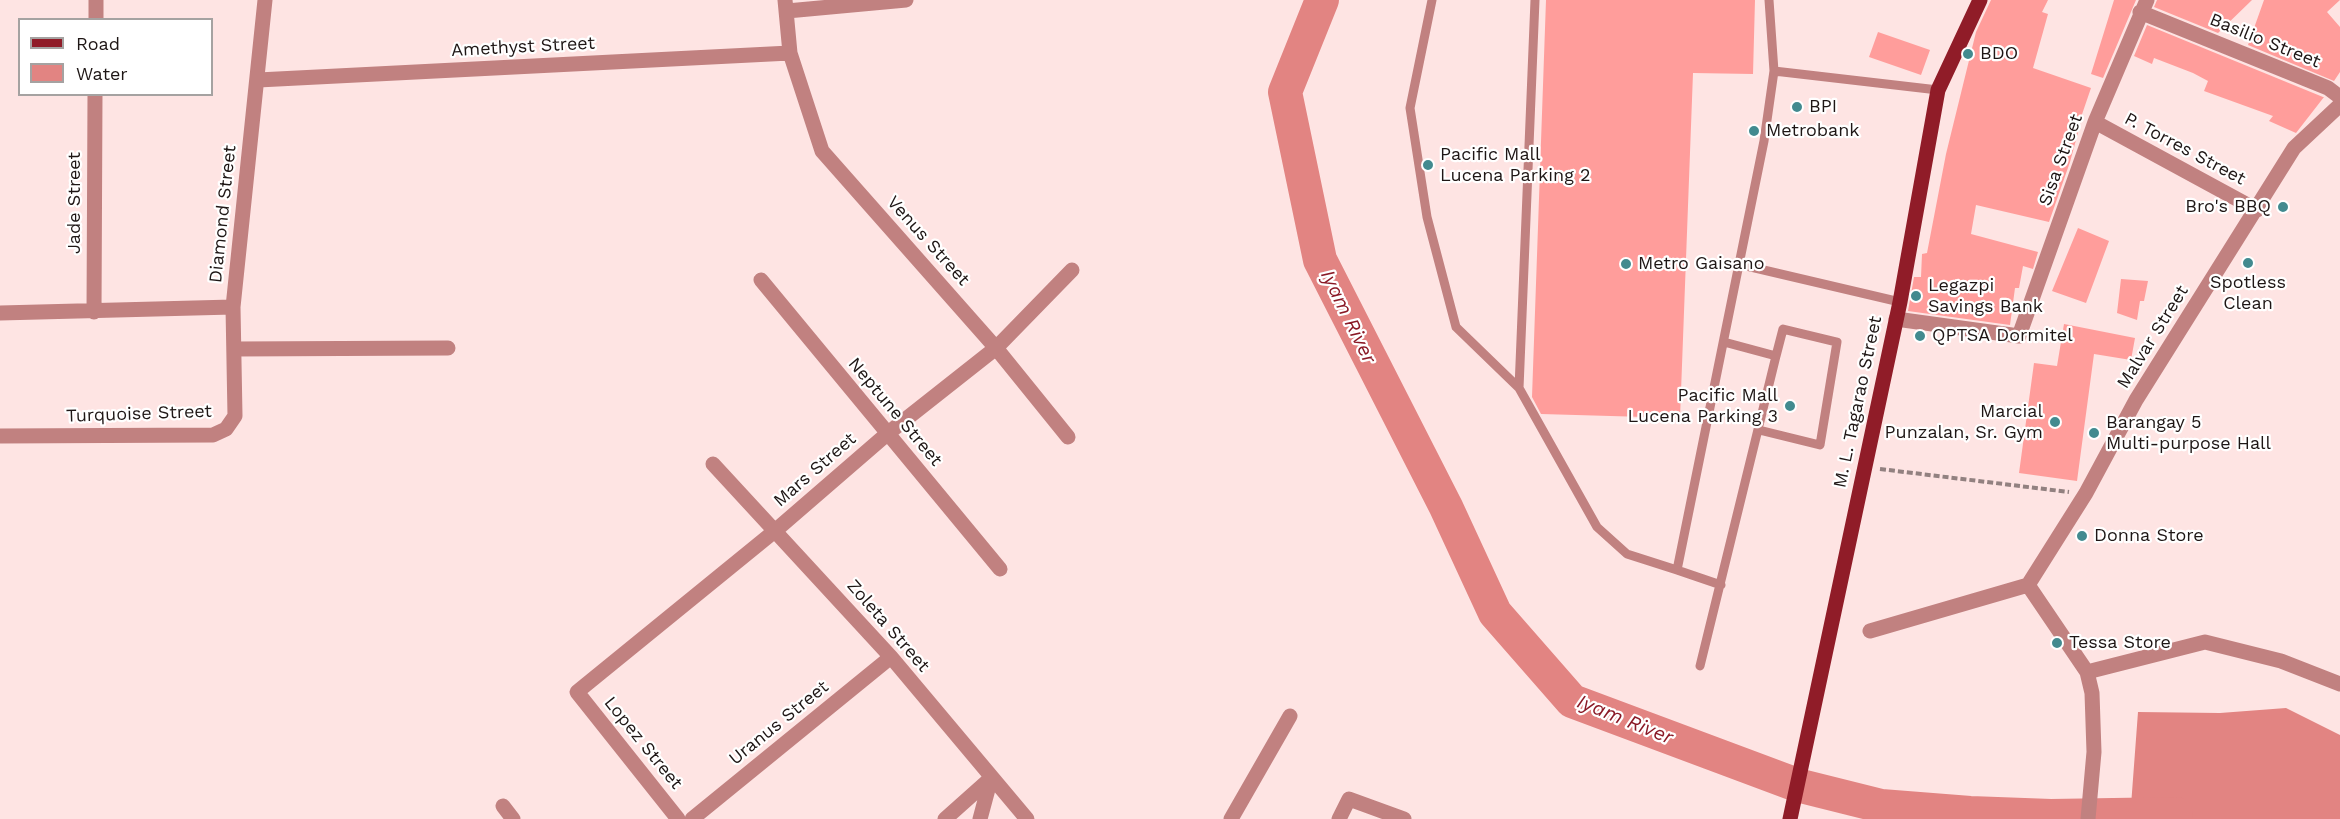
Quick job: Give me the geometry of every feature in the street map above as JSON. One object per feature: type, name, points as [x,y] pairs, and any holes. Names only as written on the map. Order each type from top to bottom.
[{"type":"main road","name":"M. L. Tagarao Street","points":[[1790,819],[1900,302],[1938,90],[1980,0]]},
{"type":"street","points":[[96,0],[96,18]]},
{"type":"street","name":"Diamond Street","points":[[0,313],[233,307],[265,0]]},
{"type":"street","points":[[786,6],[906,0]]},
{"type":"street","name":"Venus Street","points":[[786,6],[790,53],[822,151],[996,348],[1068,437]]},
{"type":"street","name":"Basilio Street","points":[[2143,6],[2328,88],[2340,98]]},
{"type":"street","name":"Sisa Street","points":[[1896,320],[2019,336],[2095,122],[2143,6]]},
{"type":"street","name":"Amethyst Street","points":[[258,80],[790,53]]},
{"type":"street","name":"Jade Street","points":[[93,312],[95,96]]},
{"type":"street","name":"Malvar Street","points":[[2028,585],[2086,493],[2136,400],[2294,148],[2340,105]]},
{"type":"street","name":"P. Torres Street","points":[[2095,122],[2257,210]]},
{"type":"street","name":"Mars Street","points":[[577,692],[776,530],[887,434],[996,348],[1071,270]]},
{"type":"street","name":"Neptune Street","points":[[761,280],[1000,569]]},
{"type":"street","name":"Turquoise Street","points":[[0,436],[213,435],[226,429],[235,416],[233,307]]},
{"type":"street","points":[[235,349],[448,348]]},
{"type":"street","name":"Zoleta Street","points":[[713,464],[891,657],[1027,819]]},
{"type":"street","points":[[1870,631],[2028,585],[2086,672],[2092,693],[2094,752],[2088,819]]},
{"type":"street","points":[[2086,672],[2205,642],[2281,661],[2340,684]]},
{"type":"street","name":"Uranus Street","points":[[692,819],[891,657]]},
{"type":"street","name":"Lopez Street","points":[[577,692],[678,819]]},
{"type":"street","points":[[1231,819],[1290,716]]},
{"type":"street","points":[[945,819],[991,777]]},
{"type":"street","points":[[980,819],[991,777]]},
{"type":"street","points":[[1339,819],[1349,799],[1404,819]]},
{"type":"street","points":[[503,806],[513,819]]},
{"type":"lane","points":[[1432,0],[1410,108],[1427,217],[1456,327],[1519,388],[1597,527],[1627,554],[1721,585]]},
{"type":"lane","points":[[1519,388],[1535,0]]},
{"type":"lane","points":[[1677,570],[1764,141],[1774,71],[1769,0]]},
{"type":"lane","points":[[1774,71],[1938,90]]},
{"type":"lane","points":[[1738,264],[1900,302]]},
{"type":"lane","points":[[1700,666],[1783,329],[1837,342],[1820,445],[1759,430]]},
{"type":"lane","points":[[1724,342],[1776,356]]},
{"type":"path","points":[[1864,467],[2086,493]]},
{"type":"water","points":[[2286,708],[2340,735],[2340,819],[2130,819],[2138,712],[2220,713]]},
{"type":"building","points":[[1546,0],[1755,0],[1753,74],[1693,73],[1680,418],[1541,414],[1532,397]]},
{"type":"building","points":[[1991,0],[2048,0],[2042,12],[2048,14],[2033,68],[2091,88],[2077,129],[2079,129],[2070,162],[2049,222],[1976,205],[1971,234],[2038,252],[2033,269],[2023,266],[2019,288],[2015,288],[2010,325],[1908,311],[1914,277],[1921,277],[1922,254],[1927,253],[1946,154],[1976,32]]},
{"type":"building","points":[[2114,0],[2136,0],[2103,78],[2091,74]]},
{"type":"building","points":[[2157,0],[2252,0],[2218,33],[2154,7]]},
{"type":"building","points":[[2264,0],[2340,0],[2327,12],[2340,27],[2340,72],[2334,81],[2248,45]]},
{"type":"building","points":[[2147,25],[2324,97],[2296,133],[2269,121],[2273,116],[2204,91],[2208,81],[2193,73],[2154,58],[2152,64],[2134,56]]},
{"type":"building","points":[[1878,32],[1930,50],[1921,75],[1869,57]]},
{"type":"building","points":[[2078,228],[2109,241],[2086,303],[2052,291]]},
{"type":"building","points":[[2121,279],[2148,281],[2144,301],[2140,301],[2137,320],[2117,313]]},
{"type":"building","name":"Marcial Punzalan, Sr. Gym","points":[[2064,324],[2135,338],[2131,360],[2094,354],[2077,481],[2019,473],[2034,363],[2057,366]]},
{"type":"waterway","name":"Iyam River","points":[[1322,0],[1285,92],[1320,260],[1446,507],[1495,613],[1572,701],[1797,785],[1881,806],[2051,816],[2176,814]]},
{"type":"place","name":"BDO","points":[[1968,54]]},
{"type":"place","name":"BPI","points":[[1797,107]]},
{"type":"place","name":"Metrobank","points":[[1754,131]]},
{"type":"place","name":"Pacific Mall Lucena Parking 2","points":[[1428,165]]},
{"type":"place","name":"Bro's BBQ","points":[[2283,207]]},
{"type":"place","name":"Spotless Clean","points":[[2248,263]]},
{"type":"place","name":"Metro Gaisano","points":[[1626,264]]},
{"type":"place","name":"Legazpi Savings Bank","points":[[1916,296]]},
{"type":"place","name":"QPTSA Dormitel","points":[[1920,336]]},
{"type":"place","name":"Pacific Mall Lucena Parking 3","points":[[1790,406]]},
{"type":"place","name":"Marcial Punzalan, Sr. Gym","points":[[2055,422]]},
{"type":"place","name":"Barangay 5 Multi-purpose Hall","points":[[2094,433]]},
{"type":"place","name":"Donna Store","points":[[2082,536]]},
{"type":"place","name":"Tessa Store","points":[[2057,643]]}]
